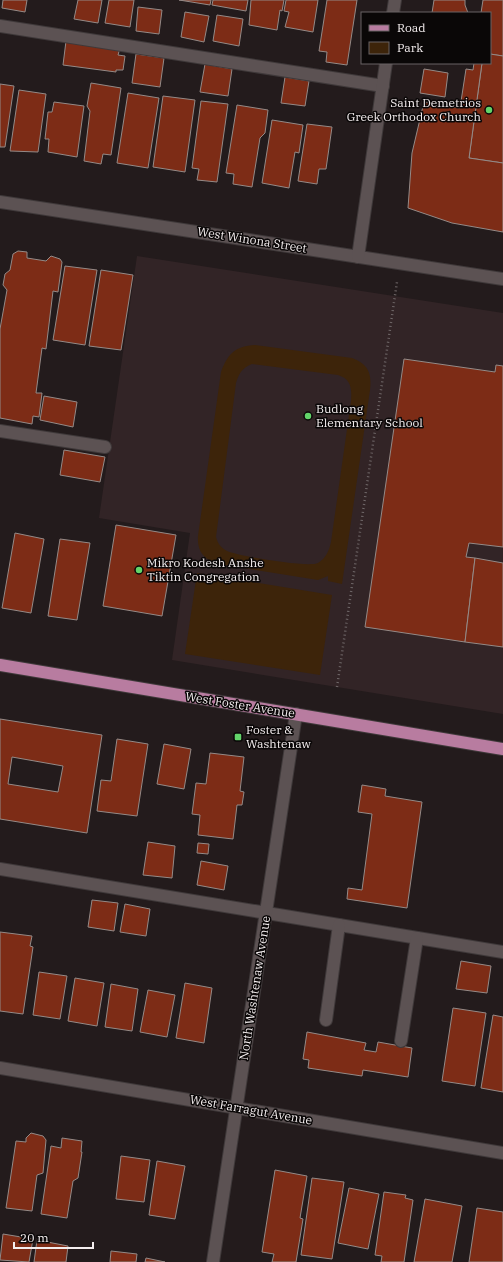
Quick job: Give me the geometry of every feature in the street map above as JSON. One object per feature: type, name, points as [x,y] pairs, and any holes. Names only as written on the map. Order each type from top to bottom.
[{"type":"main road","name":"West Foster Avenue","points":[[0,666],[503,749]]},
{"type":"street","points":[[393,12],[395,0]]},
{"type":"street","points":[[0,26],[382,86]]},
{"type":"street","points":[[358,256],[386,64]]},
{"type":"street","name":"West Winona Street","points":[[0,202],[503,279]]},
{"type":"street","points":[[0,431],[105,447]]},
{"type":"street","name":"North Washtenaw Avenue","points":[[213,1262],[296,714]]},
{"type":"street","points":[[0,869],[503,952]]},
{"type":"street","points":[[326,1020],[339,925]]},
{"type":"street","points":[[401,1041],[417,938]]},
{"type":"street","name":"West Farragut Avenue","points":[[0,1068],[503,1152]]},
{"type":"path","points":[[337,687],[397,280]]},
{"type":"shaded area","name":"Budlong Elementary School","points":[[137,256],[503,313],[503,714],[172,660],[190,533],[99,518]]},
{"type":"green space","points":[[255,345],[352,358],[362,363],[368,370],[370,390],[342,584],[328,581],[328,576],[318,580],[218,564],[208,560],[200,550],[198,536],[221,372],[230,355],[238,349]],"holes":[[[252,364],[338,375],[346,379],[350,385],[351,401],[331,542],[327,554],[318,563],[301,564],[258,558],[225,550],[220,546],[216,537],[236,383],[243,369]]]},
{"type":"green space","points":[[197,573],[332,595],[320,675],[185,654]]},
{"type":"building","points":[[3,0],[27,0],[25,12],[2,8]]},
{"type":"building","points":[[78,0],[102,0],[98,23],[74,19]]},
{"type":"building","points":[[109,0],[134,0],[130,27],[105,23]]},
{"type":"building","points":[[179,0],[211,0],[210,5]]},
{"type":"building","points":[[213,0],[248,0],[246,11],[212,5]]},
{"type":"building","points":[[251,0],[284,0],[282,11],[280,10],[277,30],[249,25]]},
{"type":"building","points":[[286,0],[318,0],[313,32],[285,27],[289,12],[284,11]]},
{"type":"building","points":[[327,0],[357,0],[347,65],[326,62],[327,52],[319,51]]},
{"type":"building","points":[[434,0],[465,0],[468,12],[432,12]]},
{"type":"building","points":[[483,0],[503,0],[503,56],[491,54],[491,12],[481,12]]},
{"type":"building","points":[[138,7],[162,10],[159,34],[136,31]]},
{"type":"building","points":[[185,12],[209,16],[204,42],[181,37]]},
{"type":"building","points":[[217,15],[243,19],[239,46],[213,41]]},
{"type":"building","points":[[66,41],[120,48],[118,55],[125,56],[123,70],[116,70],[116,72],[63,65]]},
{"type":"building","points":[[136,54],[164,58],[160,87],[132,83]]},
{"type":"building","name":"Saint Demetrios Greek Orthodox Church","points":[[491,54],[503,56],[503,163],[469,158],[482,64],[491,64]]},
{"type":"building","points":[[205,64],[232,69],[228,96],[200,92]]},
{"type":"building","points":[[474,64],[482,64],[469,158],[503,163],[503,232],[452,223],[408,208],[412,153],[424,102],[460,108],[466,69],[473,70]]},
{"type":"building","points":[[424,69],[448,73],[445,97],[420,93]]},
{"type":"building","points":[[285,77],[309,81],[305,106],[281,103]]},
{"type":"building","points":[[91,83],[121,88],[111,155],[103,154],[101,164],[84,161],[90,111],[87,106]]},
{"type":"building","points":[[0,84],[14,86],[5,147],[0,147]]},
{"type":"building","points":[[19,90],[46,94],[38,152],[10,151]]},
{"type":"building","points":[[128,93],[159,98],[148,168],[117,163]]},
{"type":"building","points":[[163,96],[195,100],[185,172],[153,167]]},
{"type":"building","points":[[201,101],[228,104],[217,182],[197,180],[199,169],[192,168]]},
{"type":"building","points":[[54,102],[84,106],[77,157],[48,152],[49,139],[45,139],[48,112],[52,112]]},
{"type":"building","points":[[237,105],[268,110],[265,133],[260,138],[252,187],[233,184],[234,174],[226,173]]},
{"type":"building","points":[[272,120],[303,125],[299,153],[295,152],[289,188],[262,183]]},
{"type":"building","points":[[307,124],[332,127],[326,169],[319,169],[317,184],[298,181]]},
{"type":"building","points":[[18,251],[27,252],[27,258],[46,261],[51,256],[60,259],[62,262],[58,292],[53,291],[46,349],[42,348],[36,393],[42,393],[39,417],[33,416],[32,424],[0,418],[0,329],[7,290],[3,285],[5,274],[10,270],[13,254]]},
{"type":"building","points":[[65,266],[97,270],[85,345],[53,340]]},
{"type":"building","points":[[101,270],[133,275],[121,350],[89,346]]},
{"type":"building","points":[[404,359],[495,372],[496,365],[503,366],[503,547],[469,543],[466,557],[475,558],[465,642],[365,627]]},
{"type":"building","points":[[44,396],[77,402],[73,427],[40,420]]},
{"type":"building","points":[[64,450],[105,457],[100,482],[60,475]]},
{"type":"building","name":"Mikro Kodesh Anshe Tiktin Congregation","points":[[116,525],[176,535],[162,616],[103,606]]},
{"type":"building","points":[[15,533],[44,539],[31,613],[2,608]]},
{"type":"building","points":[[60,539],[90,543],[77,620],[48,616]]},
{"type":"building","points":[[475,558],[503,563],[503,647],[465,642]]},
{"type":"building","points":[[0,719],[102,735],[87,833],[0,819]],"holes":[[[12,757],[63,766],[58,792],[8,784]]]},
{"type":"building","points":[[117,739],[148,744],[137,816],[97,811],[101,780],[111,781]]},
{"type":"building","points":[[164,744],[191,749],[184,789],[157,784]]},
{"type":"building","points":[[210,753],[244,757],[240,791],[244,792],[242,805],[237,805],[233,839],[198,835],[200,815],[192,814],[196,783],[206,784]]},
{"type":"building","points":[[362,785],[386,789],[385,796],[422,802],[407,908],[347,899],[348,888],[362,890],[372,814],[358,812]]},
{"type":"building","points":[[148,842],[175,846],[172,878],[143,875]]},
{"type":"building","points":[[198,843],[209,844],[208,854],[197,853]]},
{"type":"building","points":[[201,861],[228,866],[224,890],[197,885]]},
{"type":"building","points":[[92,900],[118,903],[114,931],[88,927]]},
{"type":"building","points":[[125,904],[150,909],[146,936],[120,932]]},
{"type":"building","points":[[0,932],[32,936],[30,946],[33,947],[23,1014],[0,1011]]},
{"type":"building","points":[[461,961],[491,966],[487,993],[456,989]]},
{"type":"building","points":[[39,972],[67,976],[60,1019],[33,1015]]},
{"type":"building","points":[[75,978],[104,983],[97,1026],[68,1021]]},
{"type":"building","points":[[185,983],[212,988],[204,1043],[176,1038]]},
{"type":"building","points":[[111,984],[138,989],[132,1031],[105,1027]]},
{"type":"building","points":[[148,990],[175,995],[167,1037],[140,1032]]},
{"type":"building","points":[[453,1008],[486,1013],[475,1086],[442,1081]]},
{"type":"building","points":[[493,1015],[503,1017],[503,1092],[481,1088]]},
{"type":"building","points":[[307,1032],[366,1043],[364,1050],[376,1052],[378,1042],[412,1048],[408,1077],[363,1070],[362,1076],[308,1068],[309,1060],[303,1059]]},
{"type":"building","points":[[31,1133],[43,1136],[46,1140],[43,1173],[37,1175],[32,1211],[6,1208],[16,1141],[26,1142],[26,1138]]},
{"type":"building","points":[[62,1138],[82,1141],[78,1178],[73,1181],[67,1218],[41,1214],[51,1146],[61,1148]]},
{"type":"building","points":[[121,1156],[150,1160],[144,1202],[116,1199]]},
{"type":"building","points":[[157,1161],[185,1166],[175,1219],[149,1215]]},
{"type":"building","points":[[275,1170],[307,1176],[300,1218],[303,1219],[296,1262],[272,1262],[274,1254],[262,1252]]},
{"type":"building","points":[[312,1178],[344,1182],[332,1259],[301,1255]]},
{"type":"building","points":[[349,1188],[379,1194],[368,1249],[338,1243]]},
{"type":"building","points":[[384,1192],[406,1195],[405,1198],[413,1200],[404,1262],[381,1262],[382,1256],[375,1255]]},
{"type":"building","points":[[425,1199],[462,1206],[452,1262],[414,1262]]},
{"type":"building","points":[[477,1208],[503,1212],[503,1262],[469,1262]]},
{"type":"building","points":[[3,1234],[33,1239],[29,1262],[0,1260]]},
{"type":"building","points":[[37,1240],[68,1246],[66,1262],[34,1262]]},
{"type":"building","points":[[111,1251],[137,1254],[136,1262],[110,1262]]},
{"type":"building","points":[[146,1258],[165,1262],[145,1262]]},
{"type":"place","name":"Saint Demetrios Greek Orthodox Church","points":[[489,110]]},
{"type":"place","name":"Budlong Elementary School","points":[[308,416]]},
{"type":"place","name":"Mikro Kodesh Anshe Tiktin Congregation","points":[[139,570]]},
{"type":"place","name":"Foster & Washtenaw","points":[[238,737]]}]
